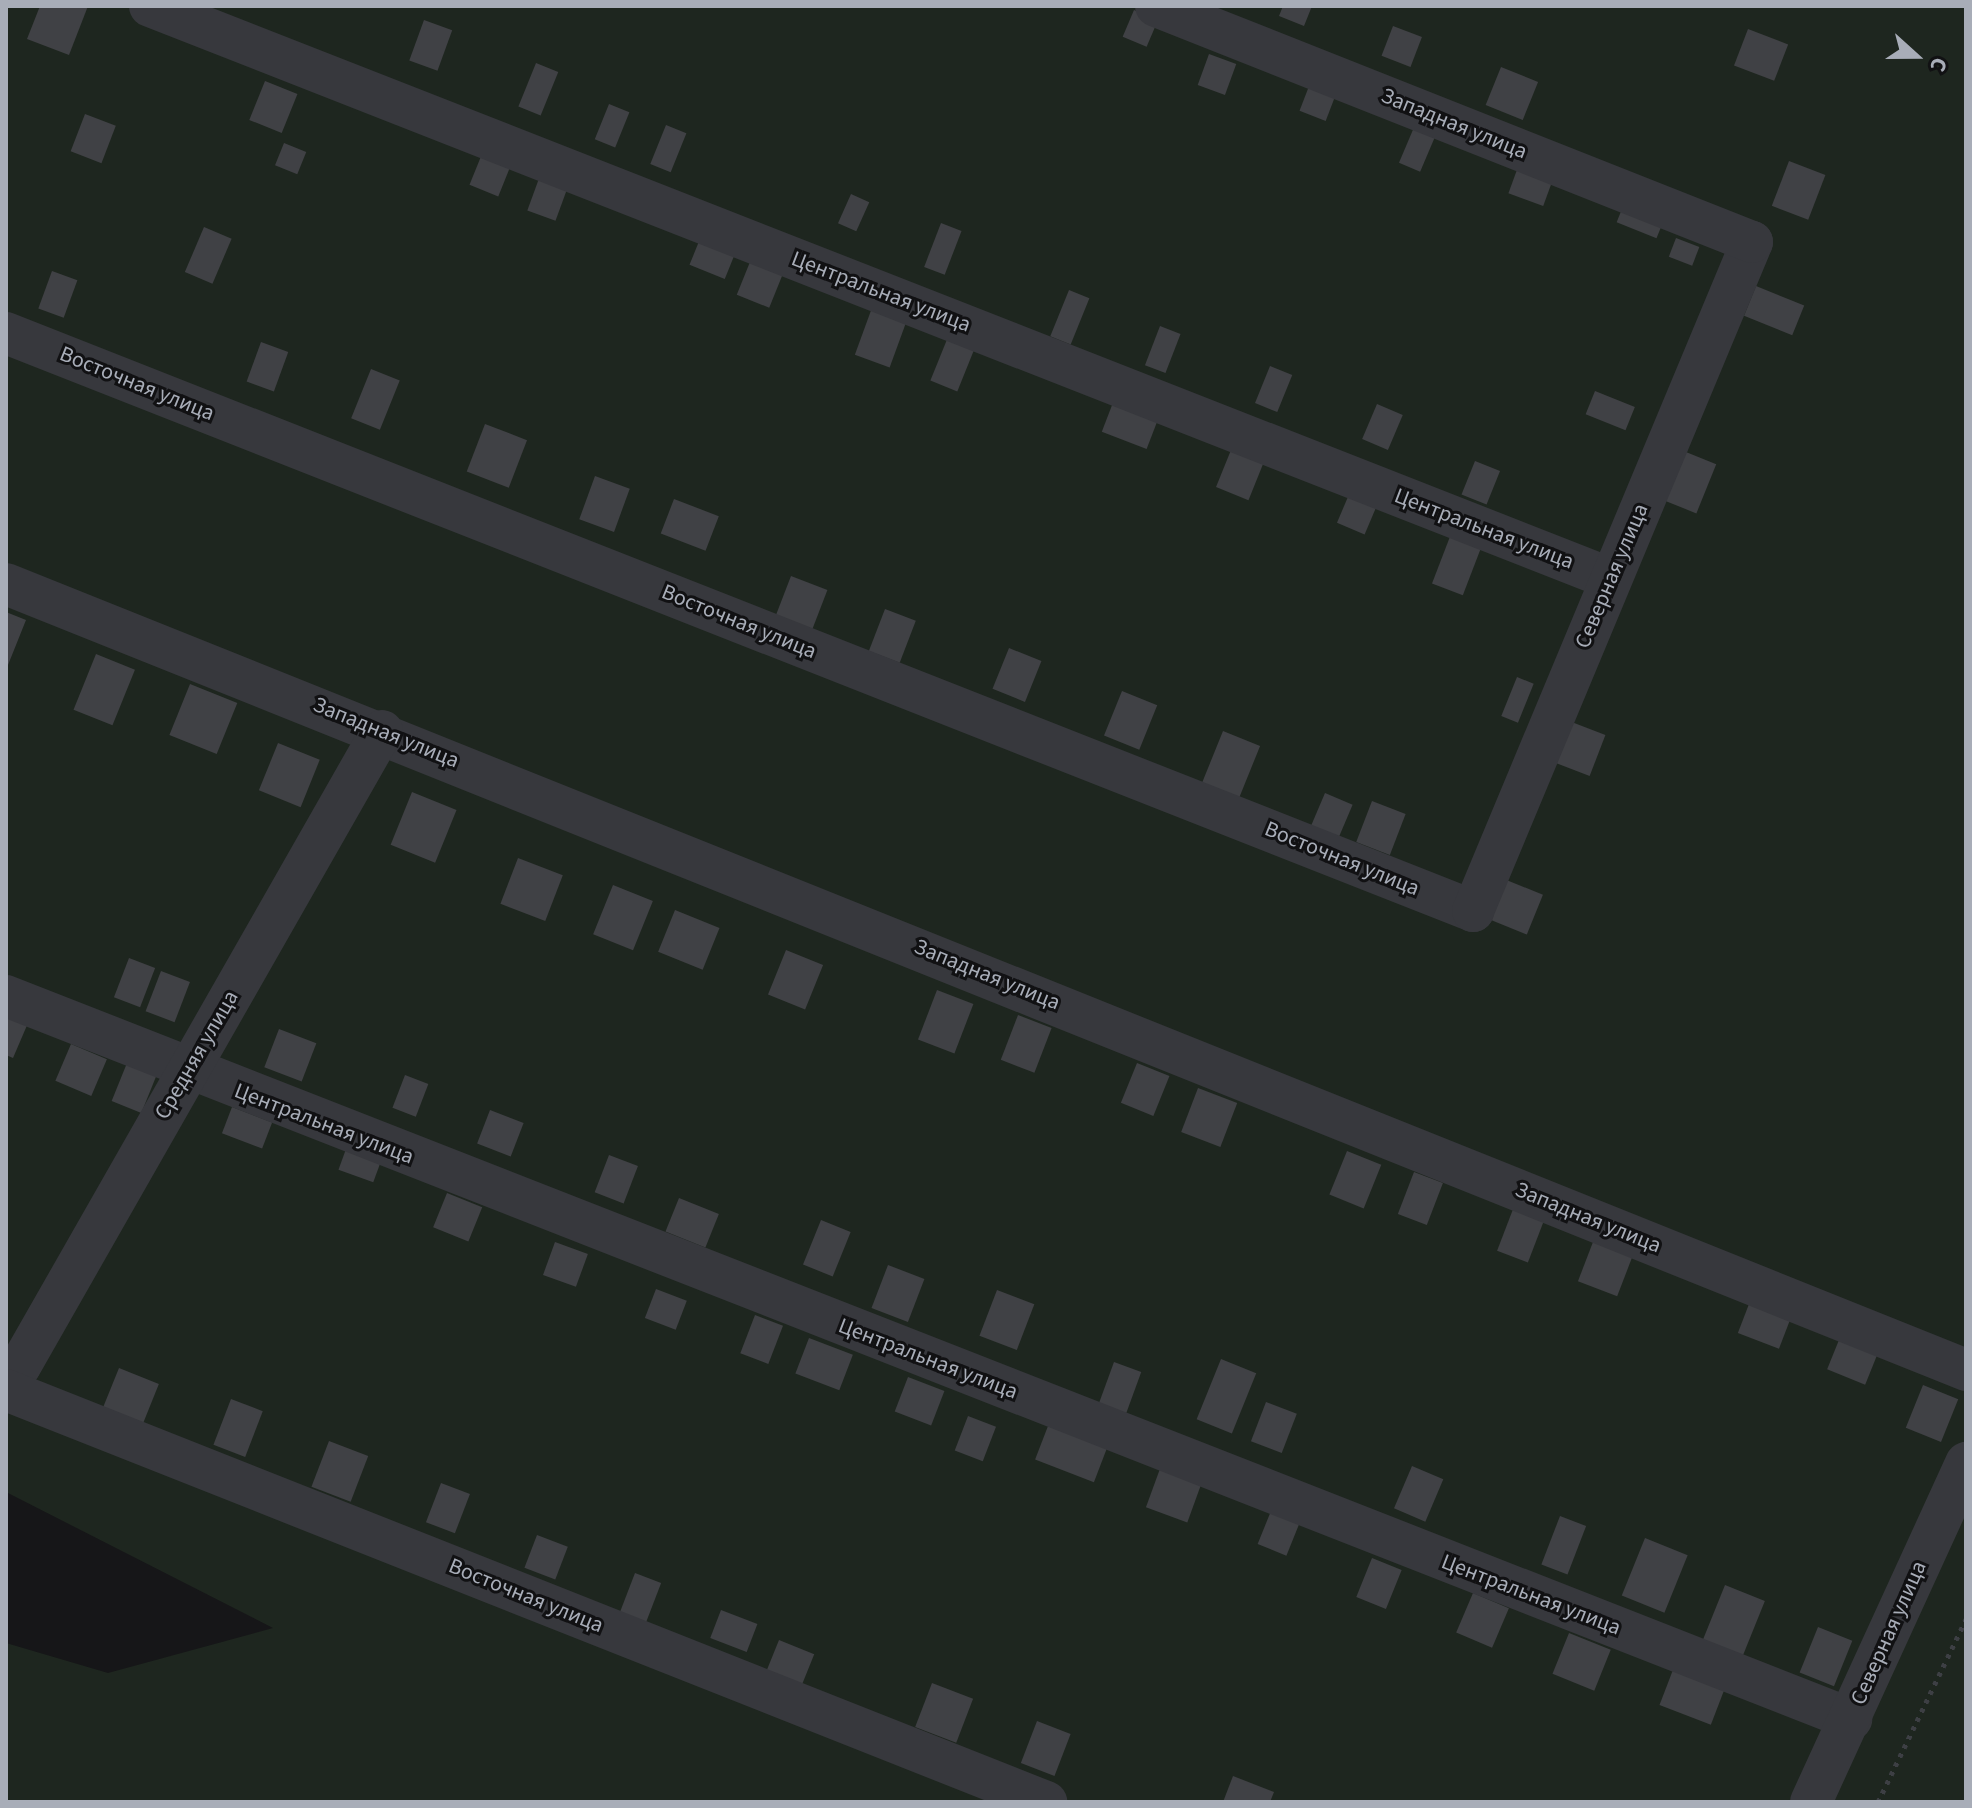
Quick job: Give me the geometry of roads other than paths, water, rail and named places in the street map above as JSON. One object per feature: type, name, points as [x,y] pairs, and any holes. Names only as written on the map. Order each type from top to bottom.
[{"type":"street","name":"Центральная улица","points":[[150,6],[1611,579]]},
{"type":"street","name":"Западная улица","points":[[1156,6],[1752,242]]},
{"type":"street","name":"Северная улица","points":[[1473,911],[1752,242]]},
{"type":"street","name":"Восточная улица","points":[[6,333],[1473,911]]},
{"type":"street","name":"Западная улица","points":[[6,584],[382,731],[1966,1370]]},
{"type":"street","name":"Средняя улица","points":[[6,1376],[20,1366],[382,731]]},
{"type":"street","name":"Центральная улица","points":[[6,996],[188,1071],[1851,1719]]},
{"type":"street","name":"Восточная улица","points":[[6,1390],[1046,1802]]},
{"type":"street","name":"Северная улица","points":[[1811,1802],[1966,1463]]}]
